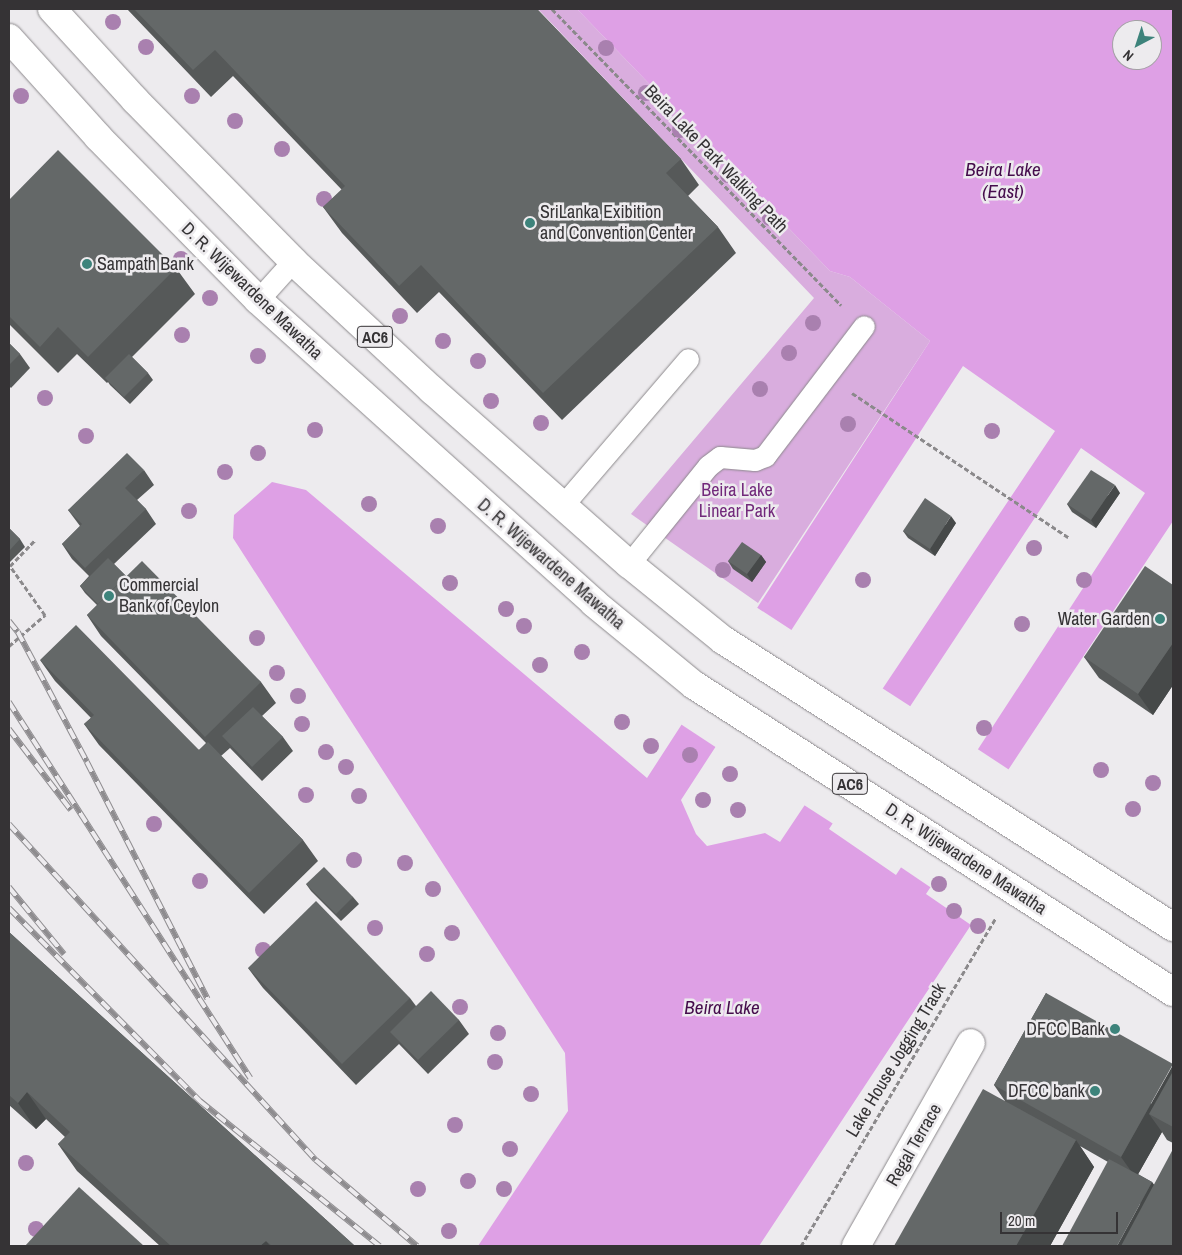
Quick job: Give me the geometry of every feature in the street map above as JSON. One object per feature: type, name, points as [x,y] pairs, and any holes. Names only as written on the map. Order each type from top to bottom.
[{"type":"main road","name":"AC6","points":[[52,9],[134,100],[293,262],[629,564],[723,640],[1033,840],[1173,927]]},
{"type":"main road","name":"D. R. Wijewardene Mawatha","points":[[9,38],[98,138],[258,300],[594,603],[694,685],[1173,992]]},
{"type":"main road","name":"Regal Terrace","points":[[856,1246],[971,1043]]},
{"type":"lane","points":[[258,300],[293,262]]},
{"type":"lane","points":[[629,564],[708,466],[720,457],[755,460],[765,456],[864,326]]},
{"type":"lane","points":[[563,505],[688,359]]},
{"type":"path","name":"Beira Lake Park Walking Path","points":[[552,9],[711,175],[864,326]]},
{"type":"path","points":[[879,411],[1068,537]]},
{"type":"path","points":[[9,646],[45,615],[10,566],[36,539]]},
{"type":"path","name":"Lake House Jogging Track","points":[[801,1246],[1009,886]]},
{"type":"green space","name":"Beira Lake Linear Park","points":[[538,9],[577,9],[830,271],[850,277],[930,341],[758,603],[631,514],[814,298]]},
{"type":"water","points":[[577,9],[1173,9],[1173,521],[926,894],[971,925],[759,1246],[478,1246],[568,1111],[565,1053],[233,538],[234,515],[272,482],[306,490],[647,778],[930,341],[850,277],[830,271]],"holes":[[[963,366],[1055,431],[780,842],[765,833],[707,846],[696,834],[681,800]],[[1081,448],[1145,493],[896,875],[829,829]]]},
{"type":"pier","points":[[753,605],[793,631],[717,748],[679,723]]},
{"type":"pier","points":[[882,688],[913,708],[835,825],[804,805]]},
{"type":"pier","points":[[976,748],[1011,771],[933,889],[899,866]]},
{"type":"building","name":"SriLanka Exibition and Convention Center","points":[[134,9],[537,9],[681,159],[666,173],[718,227],[543,393],[421,265],[399,286],[323,207],[345,186],[215,50],[193,70]]},
{"type":"building","name":"Sampath Bank","points":[[58,150],[176,268],[88,357],[58,327],[40,347],[9,316],[9,200]]},
{"type":"building","points":[[9,343],[20,354],[9,365]]},
{"type":"building","points":[[129,354],[148,373],[124,397],[105,378]]},
{"type":"building","points":[[127,453],[144,470],[125,488],[146,509],[85,568],[62,544],[82,524],[68,510]]},
{"type":"building","points":[[1091,470],[1115,485],[1091,520],[1067,504]]},
{"type":"building","points":[[925,498],[951,516],[930,549],[903,531]]},
{"type":"building","points":[[9,528],[20,539],[9,551]]},
{"type":"building","points":[[742,542],[761,555],[747,574],[728,561]]},
{"type":"building","points":[[108,558],[126,576],[98,604],[80,586]]},
{"type":"building","points":[[142,561],[261,682],[205,737],[87,615]]},
{"type":"building","points":[[1145,566],[1173,585],[1173,643],[1138,694],[1084,657]]},
{"type":"building","points":[[76,625],[199,750],[208,742],[303,840],[249,893],[84,724],[94,715],[40,660]]},
{"type":"building","points":[[253,707],[283,737],[252,767],[222,736]]},
{"type":"building","points":[[324,867],[353,897],[336,914],[306,884]]},
{"type":"building","points":[[316,901],[410,998],[342,1064],[248,968]]},
{"type":"building","points":[[9,932],[355,1246],[272,1246],[266,1241],[260,1246],[171,1246],[58,1144],[70,1132],[27,1092],[18,1103],[9,1095]]},
{"type":"building","points":[[431,991],[459,1020],[418,1060],[390,1032]]},
{"type":"building","name":"DFCC bank","points":[[1046,993],[1173,1064],[1121,1157],[994,1085]]},
{"type":"building","points":[[1173,1073],[1173,1127],[1149,1114]]},
{"type":"building","points":[[983,1089],[1076,1140],[1016,1246],[894,1246]]},
{"type":"building","points":[[1173,1149],[1173,1246],[1121,1246]]},
{"type":"building","points":[[1109,1159],[1152,1182],[1117,1246],[1062,1246]]},
{"type":"building","points":[[79,1187],[144,1246],[25,1246]]},
{"type":"railway","points":[[9,621],[18,632],[87,762],[208,999]]},
{"type":"railway","points":[[9,702],[250,1078]]},
{"type":"railway","points":[[9,729],[71,810]]},
{"type":"railway","points":[[9,824],[316,1160],[417,1246]]},
{"type":"railway","points":[[9,887],[64,954]]},
{"type":"railway","points":[[9,908],[200,1101],[380,1246]]},
{"type":"place","name":"SriLanka Exibition and Convention Center","points":[[530,223]]},
{"type":"place","name":"Sampath Bank","points":[[87,264]]},
{"type":"place","name":"Commercial Bank of Ceylon","points":[[109,596]]},
{"type":"place","name":"Water Garden","points":[[1160,619]]},
{"type":"place","name":"DFCC Bank","points":[[1115,1029]]},
{"type":"place","name":"DFCC bank","points":[[1095,1091]]},
{"type":"water label","name":"Beira Lake (East)","points":[[1003,181]]},
{"type":"water label","name":"Beira Lake","points":[[722,1008]]}]
